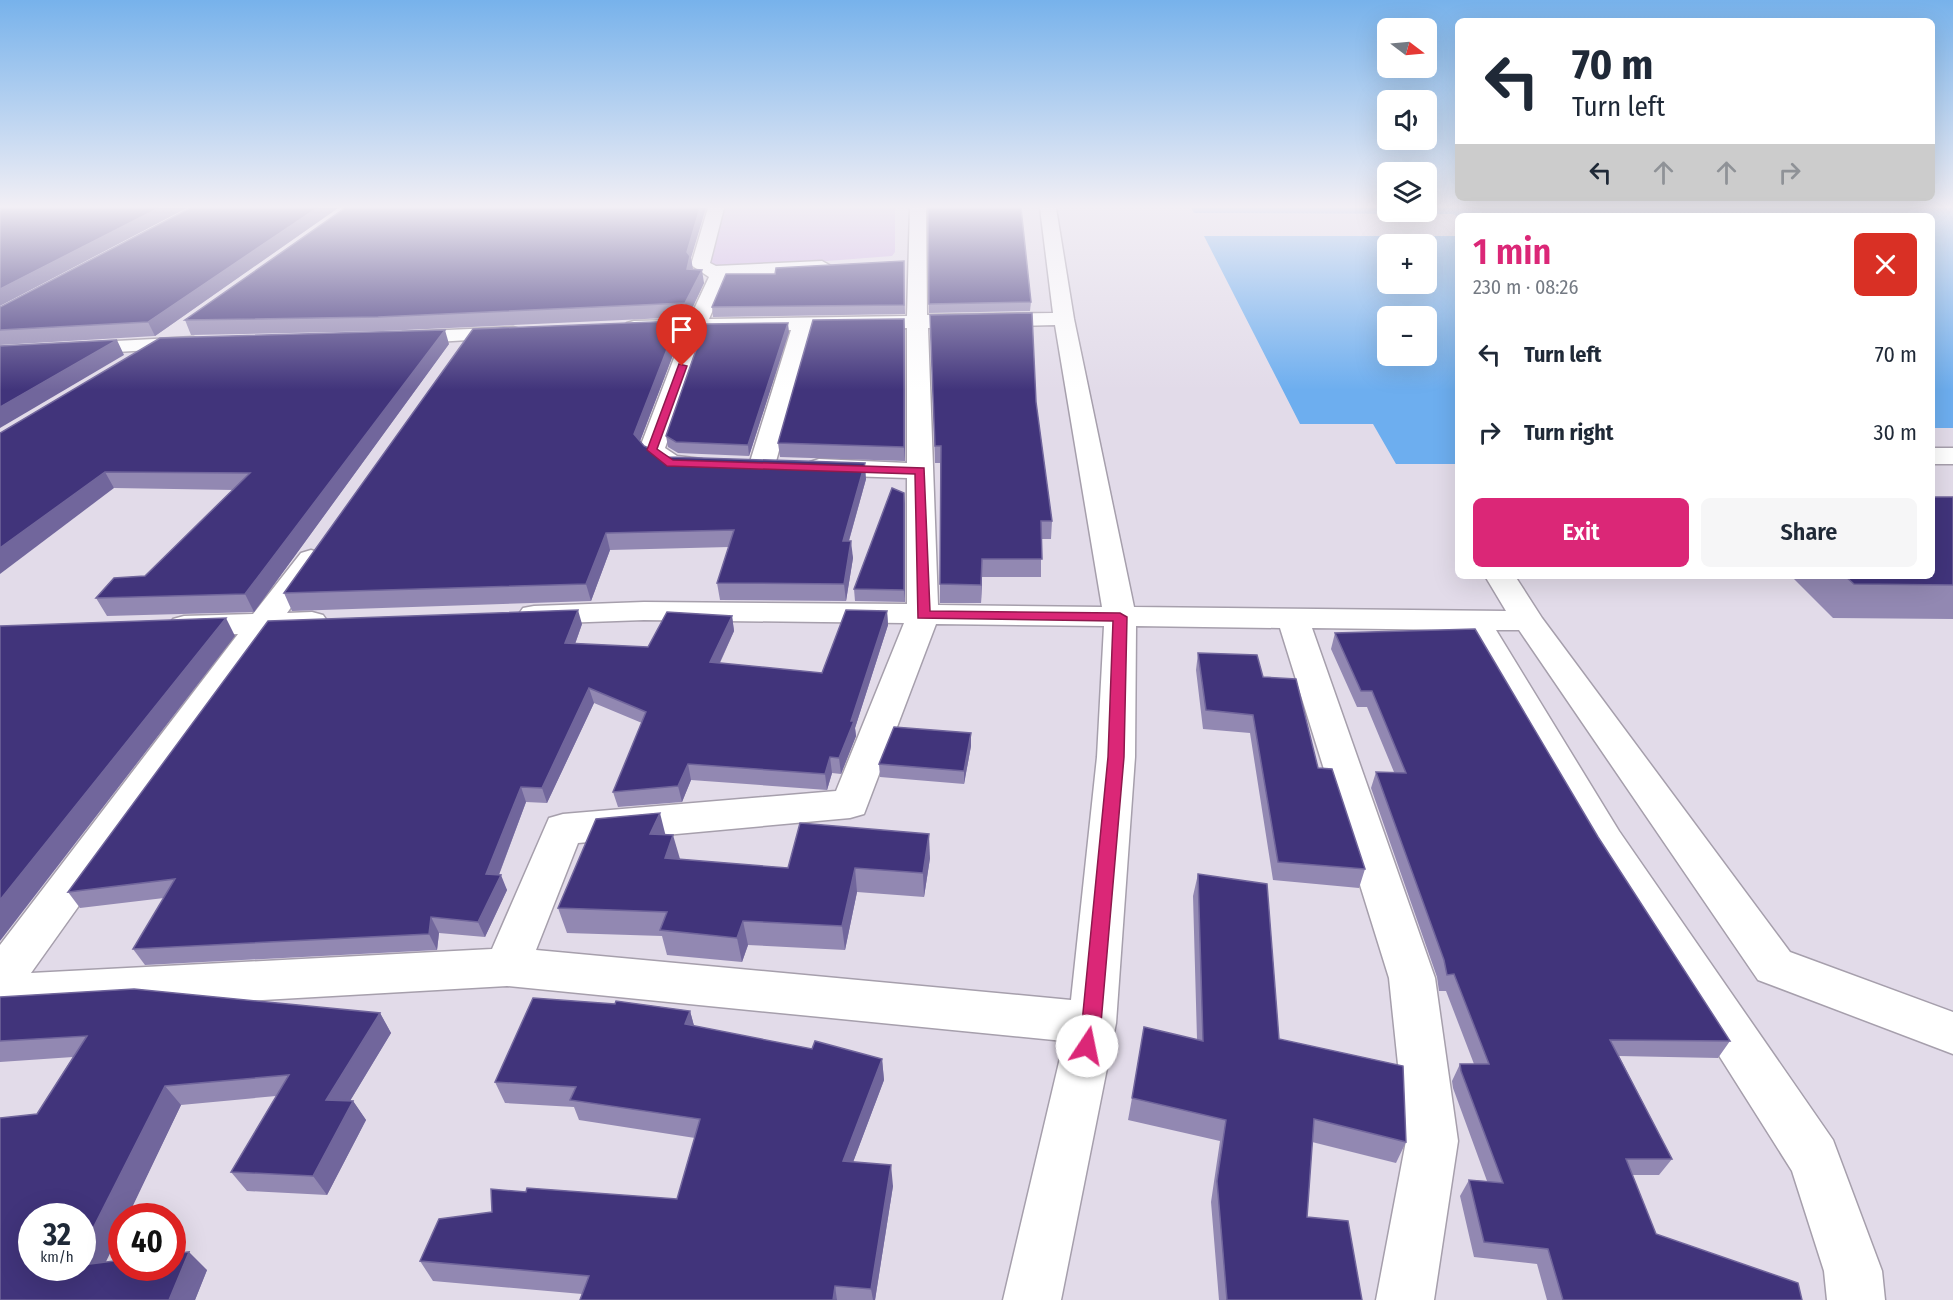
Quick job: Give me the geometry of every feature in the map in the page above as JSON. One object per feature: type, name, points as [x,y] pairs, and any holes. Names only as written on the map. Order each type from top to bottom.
[{"type":"street","points":[[707,269],[719,275],[697,325],[652,450],[671,463],[920,471]]},
{"type":"street","points":[[713,272],[775,269]]},
{"type":"street","points":[[507,967],[563,830],[850,804],[923,615],[917,321],[911,269]]},
{"type":"street","points":[[1032,1300],[1092,1023],[1116,757],[1120,617],[1064,319],[1057,269]]},
{"type":"street","points":[[614,328],[804,322],[1064,319]]},
{"type":"street","points":[[760,465],[804,322]]},
{"type":"street","points":[[121,368],[187,325]]},
{"type":"street","points":[[383,339],[530,332]]},
{"type":"street","points":[[449,364],[470,335]]},
{"type":"street","points":[[0,353],[213,343]]},
{"type":"street","points":[[1935,456],[1953,456]]},
{"type":"street","points":[[0,980],[324,540]]},
{"type":"street","points":[[1502,579],[1528,621],[1774,966],[1953,1033]]},
{"type":"street","points":[[502,616],[644,611],[1528,621]]},
{"type":"street","points":[[1293,619],[1412,978],[1432,1141],[1405,1300]]},
{"type":"street","points":[[158,627],[336,621]]},
{"type":"street","points":[[1474,621],[1605,842],[1814,1158],[1854,1271],[1856,1300]]},
{"type":"street","points":[[0,995],[507,967],[1092,1023]]},
{"type":"water","points":[[1221,269],[1377,269],[1377,294],[1437,294],[1437,269],[1455,269],[1455,464],[1396,464],[1373,424],[1300,424]]},
{"type":"water","points":[[1935,269],[1953,269],[1953,428],[1935,428]]},
{"type":"building","points":[[0,269],[40,269],[0,289]]},
{"type":"building","points":[[74,269],[227,269],[148,322],[0,330],[0,307]]},
{"type":"building","points":[[258,269],[702,270],[685,303],[378,317],[185,320]]},
{"type":"building","points":[[776,269],[904,269],[904,305],[712,307],[726,274],[775,274]]},
{"type":"building","points":[[929,269],[1027,269],[1031,302],[929,304]]},
{"type":"building","points":[[1032,313],[1036,402],[1052,521],[1041,521],[1042,559],[982,559],[981,585],[940,584],[941,446],[935,446],[930,315]]},
{"type":"building","points":[[904,319],[904,447],[778,443],[813,320]]},
{"type":"building","points":[[678,321],[634,434],[644,446],[668,457],[865,463],[843,541],[851,541],[844,584],[717,583],[734,530],[606,533],[586,584],[284,593],[473,329]]},
{"type":"building","points":[[788,323],[748,445],[676,442],[666,436],[705,324]]},
{"type":"building","points":[[445,330],[245,594],[96,598],[114,578],[145,576],[250,473],[105,472],[0,548],[0,433],[160,338]]},
{"type":"building","points":[[117,340],[0,407],[0,346]]},
{"type":"building","points":[[892,488],[904,493],[904,590],[854,589]]},
{"type":"building","points":[[1935,497],[1953,497],[1953,585],[1854,584],[1848,579],[1935,579]]},
{"type":"building","points":[[578,610],[565,643],[648,647],[667,612],[732,616],[710,662],[822,673],[846,610],[887,611],[851,721],[854,721],[839,758],[830,757],[825,774],[688,764],[678,786],[613,792],[646,712],[589,688],[542,788],[521,787],[486,874],[501,875],[478,922],[431,917],[429,934],[133,949],[175,879],[68,892],[268,621]]},
{"type":"building","points":[[226,618],[0,900],[0,626]]},
{"type":"building","points":[[1475,629],[1598,837],[1730,1041],[1610,1040],[1672,1159],[1626,1159],[1656,1234],[1798,1283],[1802,1300],[1563,1300],[1548,1249],[1484,1242],[1469,1180],[1503,1183],[1460,1064],[1489,1064],[1454,974],[1447,975],[1444,960],[1376,772],[1406,773],[1372,691],[1361,691],[1335,633]]},
{"type":"building","points":[[1198,653],[1257,655],[1263,677],[1296,679],[1318,768],[1332,769],[1365,869],[1278,862],[1253,715],[1206,710]]},
{"type":"building","points":[[894,727],[971,733],[964,771],[879,764]]},
{"type":"building","points":[[660,813],[650,834],[673,835],[665,858],[788,868],[800,823],[929,834],[923,873],[855,868],[842,926],[743,921],[737,938],[660,930],[667,912],[558,908],[596,819]]},
{"type":"building","points":[[1198,874],[1267,884],[1279,1039],[1403,1066],[1406,1142],[1314,1119],[1307,1217],[1348,1221],[1362,1300],[1227,1300],[1217,1181],[1226,1120],[1132,1098],[1144,1027],[1203,1041]]},
{"type":"building","points":[[134,989],[380,1013],[326,1100],[353,1101],[313,1176],[231,1172],[289,1075],[165,1086],[96,1222],[96,1203],[18,1203],[18,1281],[96,1281],[96,1263],[108,1262],[108,1281],[177,1281],[169,1300],[0,1300],[0,1118],[37,1114],[87,1036],[0,1041],[0,997]]},
{"type":"building","points":[[533,998],[615,1004],[616,1001],[690,1011],[685,1024],[812,1049],[815,1041],[882,1059],[843,1161],[891,1165],[871,1289],[835,1286],[833,1300],[580,1300],[589,1276],[420,1261],[439,1219],[492,1212],[491,1189],[526,1192],[527,1188],[677,1199],[700,1119],[570,1100],[576,1087],[495,1082]]},
{"type":"route","points":[[682,366],[652,450],[671,463],[920,471],[923,615],[1120,617],[1116,757],[1092,1023],[1087,1046]]}]
